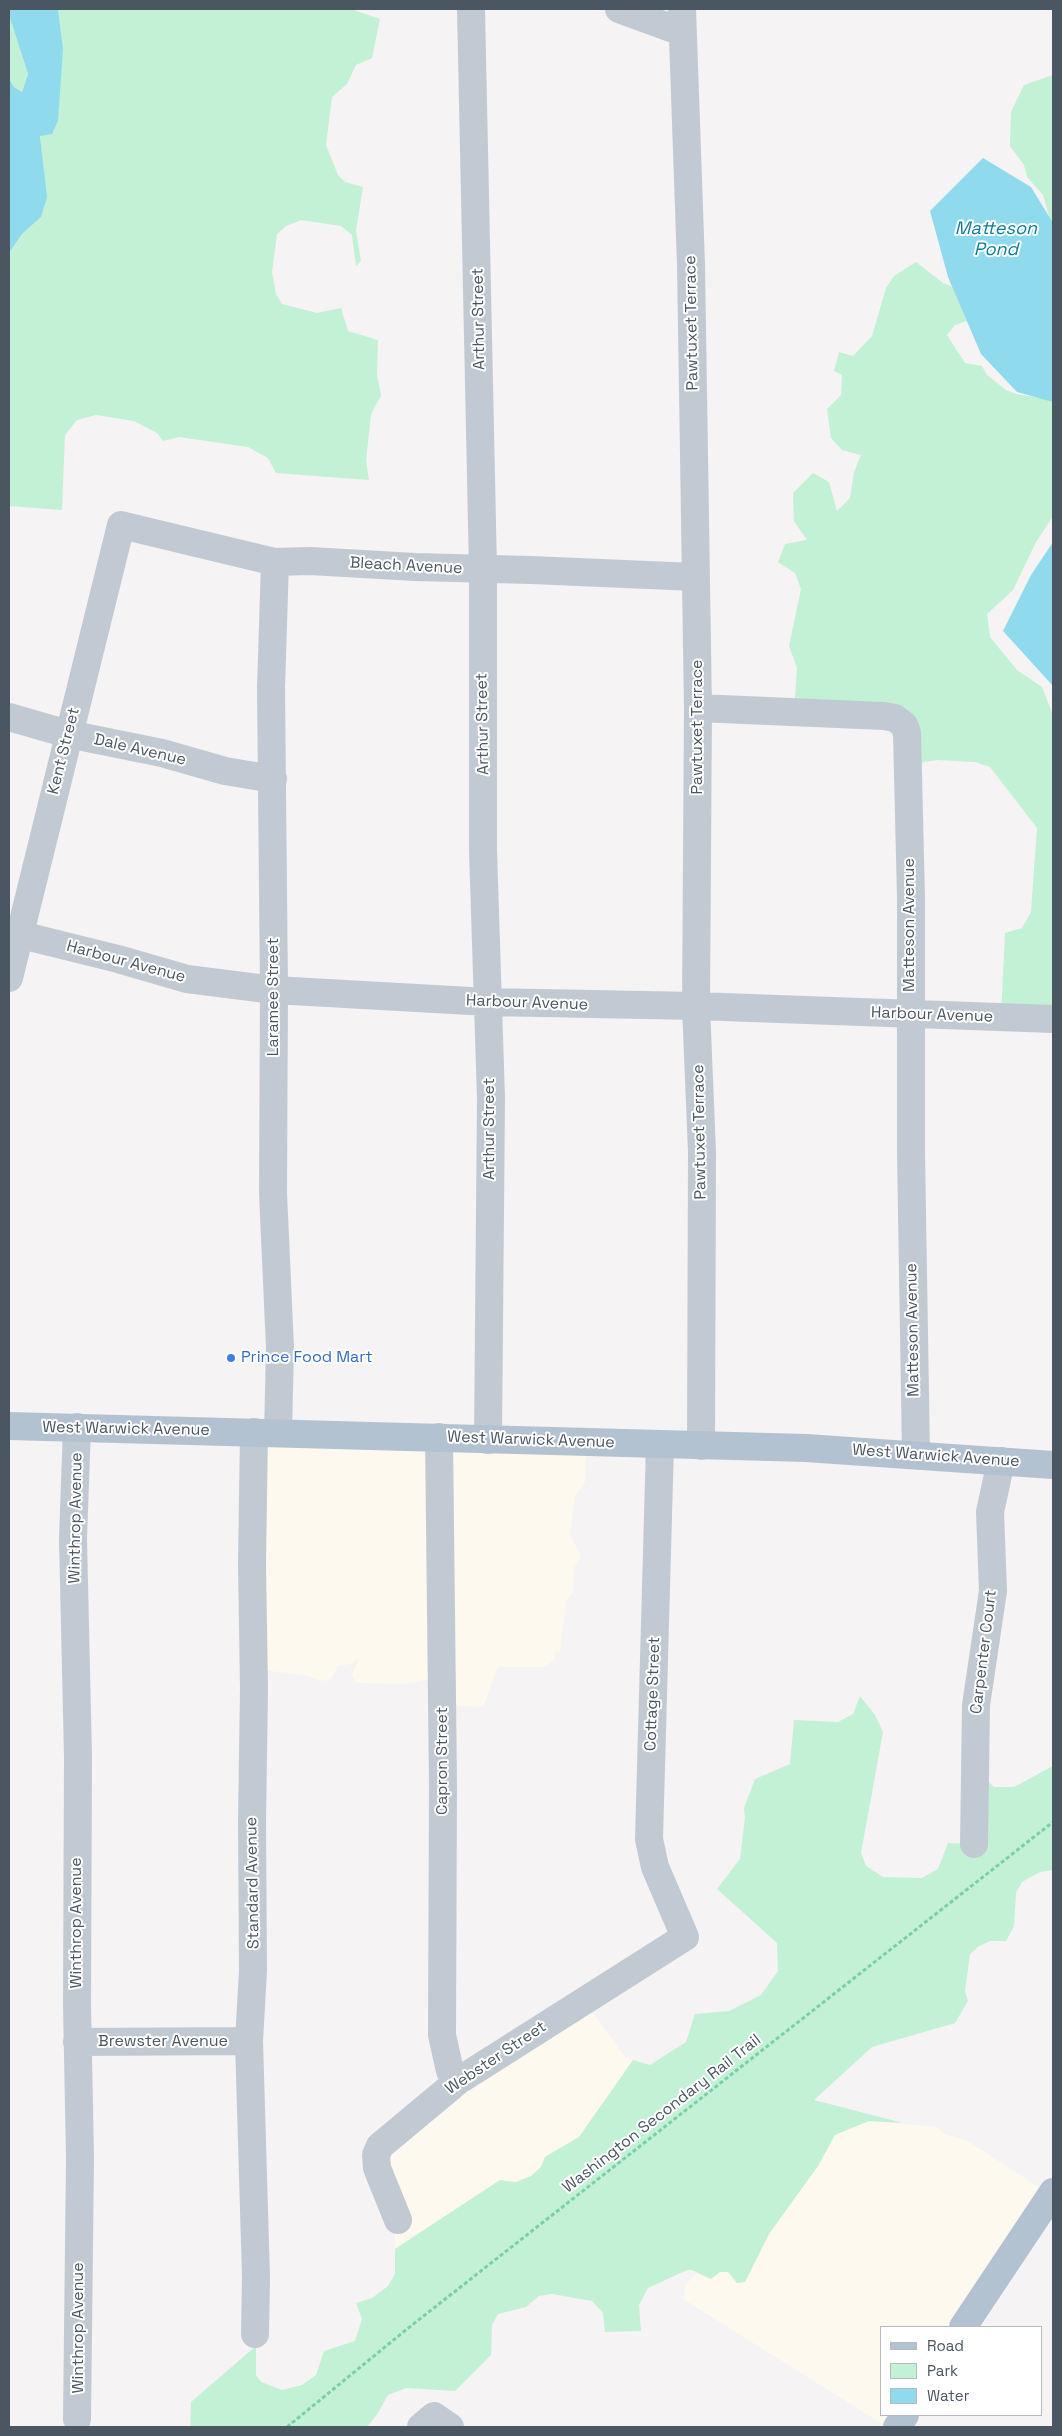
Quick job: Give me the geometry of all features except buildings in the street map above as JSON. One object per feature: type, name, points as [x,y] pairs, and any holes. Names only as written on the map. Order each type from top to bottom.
[{"type":"main road","name":"West Warwick Avenue","points":[[9,1426],[806,1448],[916,1454],[1053,1465]]},
{"type":"main road","points":[[964,2326],[1053,2192]]},
{"type":"main road","points":[[897,2427],[904,2416]]},
{"type":"street","name":"Arthur Street","points":[[472,9],[483,570],[483,850],[491,1098],[488,1440]]},
{"type":"street","points":[[619,9],[682,20]]},
{"type":"street","name":"Pawtuxet Terrace","points":[[682,20],[691,265],[698,708],[696,1006],[702,1152],[700,1446]]},
{"type":"street","name":"Bleach Avenue","points":[[121,525],[275,562],[310,561],[483,570],[531,570],[695,577]]},
{"type":"street","name":"Kent Street","points":[[9,978],[15,933],[121,525]]},
{"type":"street","name":"Laramee Street","points":[[266,1432],[280,1348],[273,1193],[272,634],[275,562]]},
{"type":"street","name":"Matteson Avenue","points":[[698,708],[884,716],[895,718],[904,725],[907,733],[909,757],[910,1014],[916,1454]]},
{"type":"street","name":"Dale Avenue","points":[[9,717],[68,734],[162,753],[225,771],[273,779]]},
{"type":"street","name":"Harbour Avenue","points":[[15,933],[187,979],[274,990],[488,1002],[696,1006],[1053,1019]]},
{"type":"street","name":"Winthrop Avenue","points":[[77,1427],[73,1539],[78,1757],[77,2042],[80,2158],[77,2419]]},
{"type":"street","name":"Standard Avenue","points":[[255,2334],[256,2258],[249,2041],[253,1971],[252,1822],[254,1688],[252,1564],[266,1432]]},
{"type":"street","name":"Capron Street","points":[[439,1437],[443,1786],[442,2035],[450,2071],[458,2081]]},
{"type":"street","name":"Cottage Street","points":[[660,1444],[649,1840],[655,1867],[685,1937]]},
{"type":"street","name":"Carpenter Court","points":[[974,1844],[976,1705],[993,1591],[990,1512],[1000,1460]]},
{"type":"street","name":"Webster Street","points":[[398,2220],[377,2168],[376,2155],[380,2146],[458,2081],[685,1937]]},
{"type":"street","name":"Brewster Avenue","points":[[77,2042],[249,2041]]},
{"type":"path","name":"Washington Secondary Rail Trail","points":[[287,2427],[407,2329],[1053,1822]]},
{"type":"shaded area","points":[[260,1435],[587,1445],[585,1482],[575,1497],[570,1534],[581,1557],[574,1568],[573,1592],[566,1602],[560,1652],[556,1651],[554,1660],[545,1667],[498,1667],[483,1707],[443,1705],[438,1678],[402,1684],[356,1683],[352,1675],[359,1658],[351,1664],[338,1666],[331,1679],[322,1681],[304,1675],[254,1669]]},
{"type":"shaded area","points":[[583,1999],[625,2057],[633,2060],[579,2137],[545,2156],[541,2167],[531,2176],[516,2182],[500,2180],[395,2248],[395,2219],[378,2151]]},
{"type":"shaded area","points":[[869,2121],[937,2127],[945,2134],[966,2140],[1048,2193],[965,2326],[880,2326],[880,2416],[904,2416],[887,2427],[683,2299],[686,2284],[697,2273],[711,2279],[720,2272],[728,2272],[737,2283],[745,2282],[769,2234],[818,2166],[835,2135]]},
{"type":"green space","points":[[58,9],[351,9],[380,19],[372,58],[356,65],[347,84],[332,97],[326,145],[338,175],[345,182],[363,187],[356,231],[361,261],[356,266],[352,235],[341,226],[301,220],[286,226],[277,234],[272,272],[276,294],[282,304],[317,313],[341,308],[348,331],[378,340],[377,374],[381,396],[371,414],[366,461],[369,480],[276,473],[268,458],[248,447],[179,437],[163,441],[157,433],[134,421],[96,415],[77,420],[65,435],[62,510],[9,506],[9,253],[22,234],[41,217],[46,197],[40,135],[63,49]]},
{"type":"green space","points":[[9,15],[28,74],[22,92],[14,87],[9,79]]},
{"type":"green space","points":[[1053,75],[1053,230],[1043,195],[1027,177],[1024,165],[1010,146],[1011,112],[1024,85]]},
{"type":"green space","points":[[916,262],[943,283],[953,287],[967,321],[955,325],[947,335],[965,363],[982,366],[987,375],[1006,390],[1016,394],[1053,400],[1053,516],[1036,542],[1013,590],[987,614],[990,637],[1017,670],[1042,687],[1053,715],[1053,1020],[1001,1015],[1005,933],[1022,928],[1031,912],[1037,828],[990,767],[975,762],[937,760],[910,764],[906,732],[794,712],[797,668],[789,646],[801,589],[795,573],[778,562],[785,544],[807,540],[794,521],[793,493],[813,473],[829,482],[837,511],[850,498],[854,472],[861,455],[842,450],[831,438],[827,409],[841,395],[842,375],[834,371],[839,352],[853,356],[872,336],[886,288],[894,276]]},
{"type":"green space","points":[[860,1696],[875,1715],[883,1732],[861,1853],[866,1866],[883,1877],[922,1878],[938,1869],[948,1843],[974,1844],[985,1779],[994,1787],[1014,1787],[1053,1766],[1053,1870],[1040,1872],[1022,1882],[1016,1893],[1014,1926],[1006,1941],[990,1941],[979,1946],[970,1954],[965,1991],[968,2001],[955,2023],[872,2047],[814,2100],[903,2123],[869,2121],[835,2135],[818,2166],[769,2234],[745,2282],[737,2283],[728,2272],[720,2272],[711,2279],[692,2270],[687,2270],[648,2288],[639,2305],[641,2331],[605,2332],[603,2313],[592,2301],[552,2294],[539,2296],[526,2307],[498,2314],[492,2325],[491,2355],[455,2391],[406,2388],[388,2395],[378,2413],[367,2427],[190,2427],[191,2402],[256,2346],[256,2375],[261,2382],[282,2390],[302,2385],[316,2375],[324,2351],[355,2341],[362,2319],[356,2303],[372,2298],[388,2286],[395,2274],[395,2249],[500,2180],[516,2182],[531,2176],[541,2167],[545,2157],[579,2137],[633,2060],[650,2065],[686,2042],[695,2014],[729,2011],[761,1995],[778,1971],[777,1943],[717,1889],[740,1859],[745,1818],[744,1808],[755,1779],[790,1764],[794,1720],[838,1722],[853,1714]]},
{"type":"water","points":[[9,9],[58,9],[63,49],[58,121],[52,134],[40,136],[47,197],[41,217],[22,234],[9,253],[9,79],[14,87],[22,92],[28,74],[9,15]]},
{"type":"water","name":"Matteson Pond","points":[[983,158],[1031,187],[1053,223],[1053,402],[1017,392],[981,354],[948,277],[930,211]]},
{"type":"water","points":[[1053,542],[1053,686],[1003,631],[1031,575]]},
{"type":"place","name":"Prince Food Mart","points":[[231,1358]]}]
